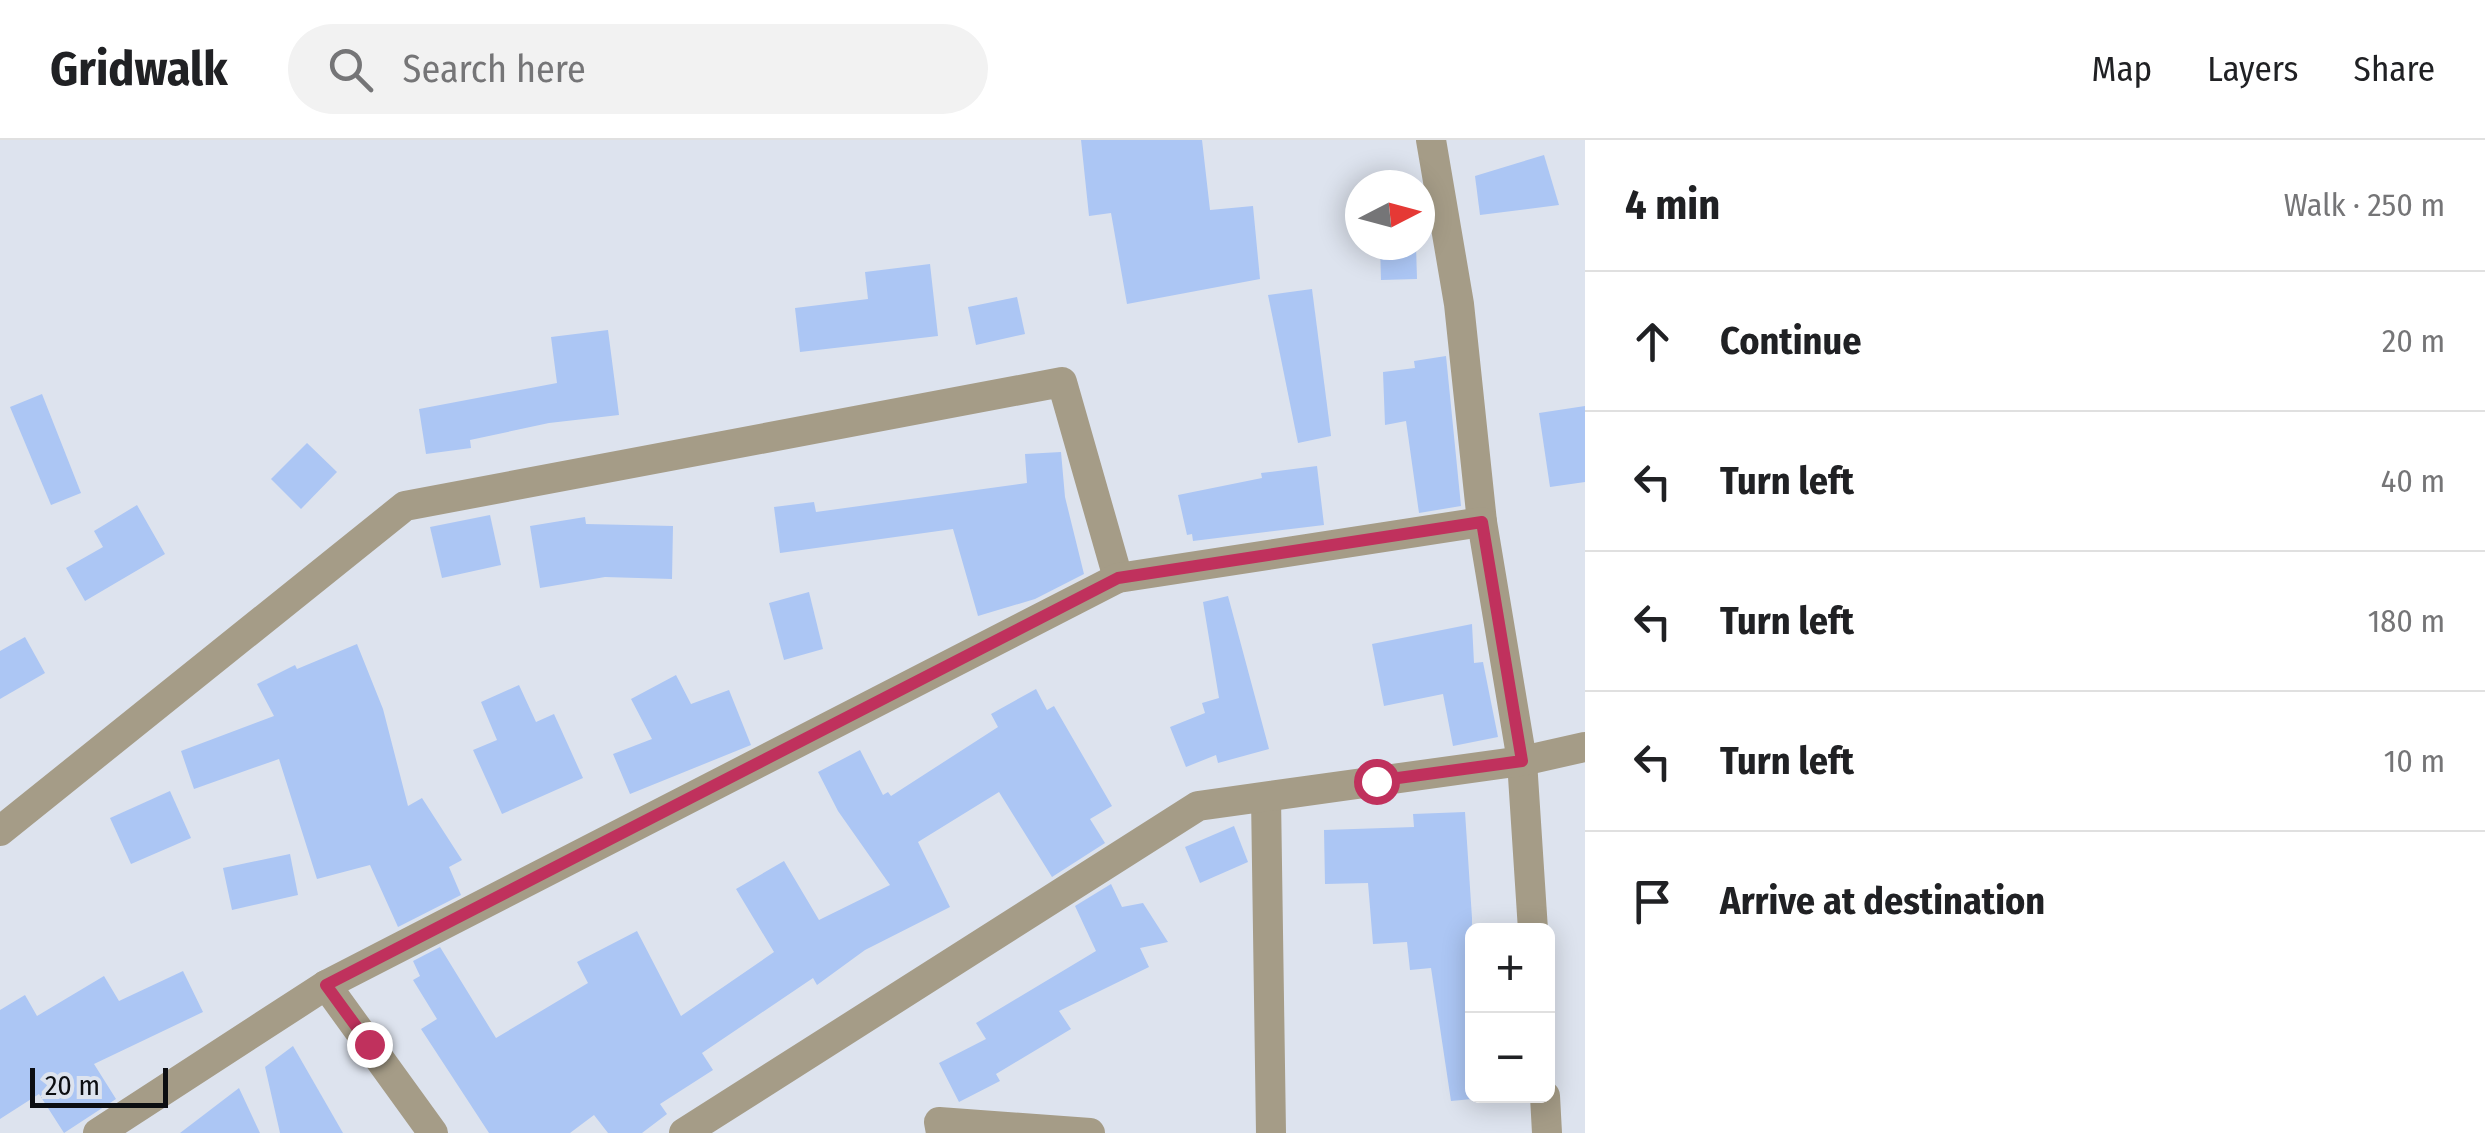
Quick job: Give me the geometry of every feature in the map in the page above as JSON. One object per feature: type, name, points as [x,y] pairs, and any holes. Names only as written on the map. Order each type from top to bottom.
[{"type":"street","points":[[1431,140],[1459,304],[1482,522],[1522,761],[1534,923]]},
{"type":"street","points":[[0,831],[404,506],[1062,382],[1118,578]]},
{"type":"street","points":[[98,1133],[326,985],[1118,578],[1482,522]]},
{"type":"street","points":[[684,1133],[1198,806],[1522,761],[1585,747]]},
{"type":"street","points":[[1266,796],[1271,1133]]},
{"type":"street","points":[[326,985],[433,1133]]},
{"type":"street","points":[[1546,1103],[1548,1133]]},
{"type":"street","points":[[941,1133],[939,1122],[1090,1133]]},
{"type":"building","points":[[1081,140],[1202,140],[1210,210],[1253,206],[1260,279],[1127,304],[1111,213],[1089,216]]},
{"type":"building","points":[[1544,155],[1559,205],[1480,215],[1475,176]]},
{"type":"building","points":[[1380,260],[1416,260],[1417,279],[1381,280]]},
{"type":"building","points":[[930,264],[938,336],[800,352],[795,308],[868,299],[865,272]]},
{"type":"building","points":[[1312,289],[1331,436],[1298,443],[1268,295]]},
{"type":"building","points":[[1017,297],[1025,334],[976,345],[968,307]]},
{"type":"building","points":[[608,330],[619,415],[549,423],[470,440],[471,448],[426,454],[419,409],[557,383],[551,337]]},
{"type":"building","points":[[1446,356],[1461,506],[1419,513],[1406,421],[1385,425],[1383,372],[1415,368],[1414,361]]},
{"type":"building","points":[[42,394],[81,493],[51,505],[10,407]]},
{"type":"building","points":[[1585,406],[1585,482],[1550,487],[1539,413]]},
{"type":"building","points":[[307,443],[337,472],[301,509],[271,479]]},
{"type":"building","points":[[1061,452],[1065,497],[1084,574],[1035,599],[978,616],[953,529],[780,553],[774,507],[814,502],[816,512],[1027,483],[1025,454]]},
{"type":"building","points":[[1317,466],[1324,525],[1193,541],[1192,534],[1187,535],[1178,495],[1262,478],[1261,473]]},
{"type":"building","points":[[137,505],[165,554],[85,601],[66,568],[103,547],[94,531]]},
{"type":"building","points":[[490,515],[501,565],[442,578],[430,527]]},
{"type":"building","points":[[585,517],[586,524],[673,526],[672,579],[605,577],[540,588],[530,526]]},
{"type":"building","points":[[809,592],[823,649],[784,660],[769,603]]},
{"type":"building","points":[[1228,596],[1269,749],[1218,763],[1216,755],[1186,767],[1170,727],[1205,713],[1202,703],[1219,698],[1203,602]]},
{"type":"building","points":[[1472,624],[1474,663],[1483,662],[1498,737],[1453,746],[1443,694],[1384,706],[1372,644]]},
{"type":"building","points":[[25,637],[45,673],[0,699],[0,651]]},
{"type":"building","points":[[357,644],[383,709],[408,806],[422,798],[462,860],[449,867],[461,895],[398,927],[370,865],[317,879],[279,759],[194,789],[181,751],[274,716],[257,684],[295,665],[297,669]]},
{"type":"building","points":[[676,675],[691,704],[729,690],[751,745],[630,794],[613,754],[652,739],[631,699]]},
{"type":"building","points":[[519,685],[536,722],[554,714],[583,778],[502,814],[473,750],[497,740],[481,702]]},
{"type":"building","points":[[1036,689],[1047,710],[1054,706],[1112,806],[1090,819],[1105,843],[1052,877],[999,792],[918,842],[950,907],[865,950],[817,985],[813,978],[702,1053],[713,1070],[660,1104],[667,1114],[642,1133],[608,1133],[594,1115],[570,1133],[489,1133],[421,1029],[437,1019],[413,980],[420,976],[413,961],[440,947],[496,1038],[588,983],[577,962],[637,931],[681,1016],[774,952],[736,889],[784,861],[819,920],[890,885],[838,811],[818,772],[860,750],[883,795],[888,792],[891,796],[998,727],[991,714]]},
{"type":"building","points":[[170,791],[191,838],[131,864],[110,818]]},
{"type":"building","points":[[1465,812],[1472,923],[1465,923],[1465,1100],[1451,1101],[1431,968],[1410,970],[1407,942],[1373,944],[1368,883],[1325,884],[1324,830],[1414,827],[1413,814]]},
{"type":"building","points":[[1234,826],[1248,862],[1200,883],[1185,847]]},
{"type":"building","points":[[290,854],[298,895],[232,910],[223,868]]},
{"type":"building","points":[[1111,884],[1122,907],[1143,903],[1168,942],[1140,948],[1149,967],[1059,1011],[1071,1029],[996,1074],[1000,1081],[959,1102],[939,1063],[986,1039],[976,1023],[1096,951],[1075,906]]},
{"type":"building","points":[[183,971],[203,1012],[94,1064],[116,1099],[64,1133],[39,1094],[0,1119],[0,1010],[25,995],[37,1016],[104,976],[119,1001]]},
{"type":"building","points":[[293,1046],[343,1133],[280,1133],[265,1067]]},
{"type":"building","points":[[239,1088],[260,1133],[180,1133]]},
{"type":"route","points":[[369,1044],[326,985],[1118,578],[1482,522],[1522,761],[1376,781]]}]
